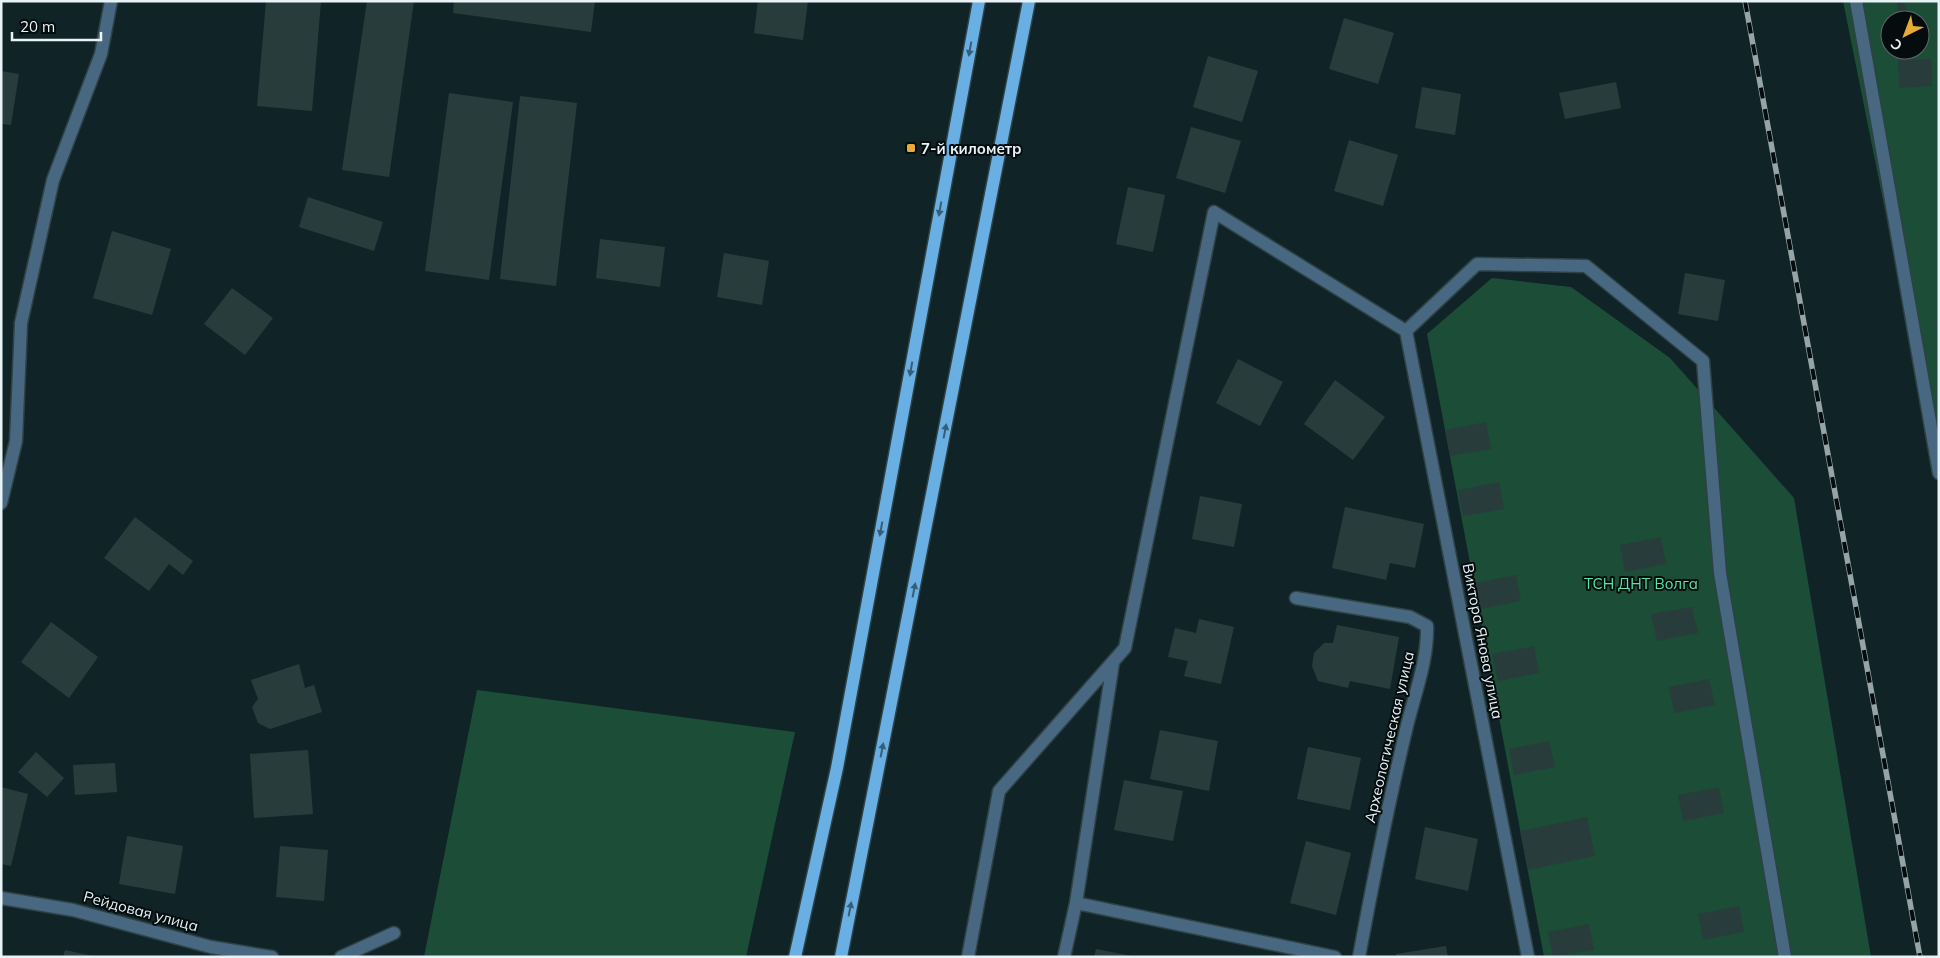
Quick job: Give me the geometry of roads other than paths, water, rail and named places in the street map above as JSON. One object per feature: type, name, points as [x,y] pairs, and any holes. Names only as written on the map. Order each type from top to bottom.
[{"type":"main road","points":[[795,957],[839,758],[979,1]]},
{"type":"main road","points":[[841,957],[1029,1]]},
{"type":"street","points":[[1,504],[16,441],[22,323],[53,180],[101,54],[112,1]]},
{"type":"street","points":[[1856,1],[1935,424],[1939,473]]},
{"type":"street","points":[[968,957],[999,791],[1125,648],[1214,212],[1406,332],[1477,264],[1586,266],[1703,361],[1720,573],[1785,957]]},
{"type":"street","name":"Виктора Янова улица","points":[[1406,332],[1528,957]]},
{"type":"street","name":"Археологическая улица","points":[[1296,598],[1410,617],[1427,626],[1428,647],[1402,748],[1359,957]]},
{"type":"street","points":[[1064,957],[1076,903],[1113,662]]},
{"type":"street","name":"Рейдовая улица","points":[[1,898],[73,910],[210,952],[272,957]]},
{"type":"street","points":[[1076,903],[1335,957]]},
{"type":"street","points":[[342,957],[394,933]]},
{"type":"railway","points":[[1745,1],[1920,957]]},
{"type":"place","name":"7-й километр","points":[[911,148]]},
{"type":"park label","name":"ТСН ДНТ Волга","points":[[1641,583]]}]
